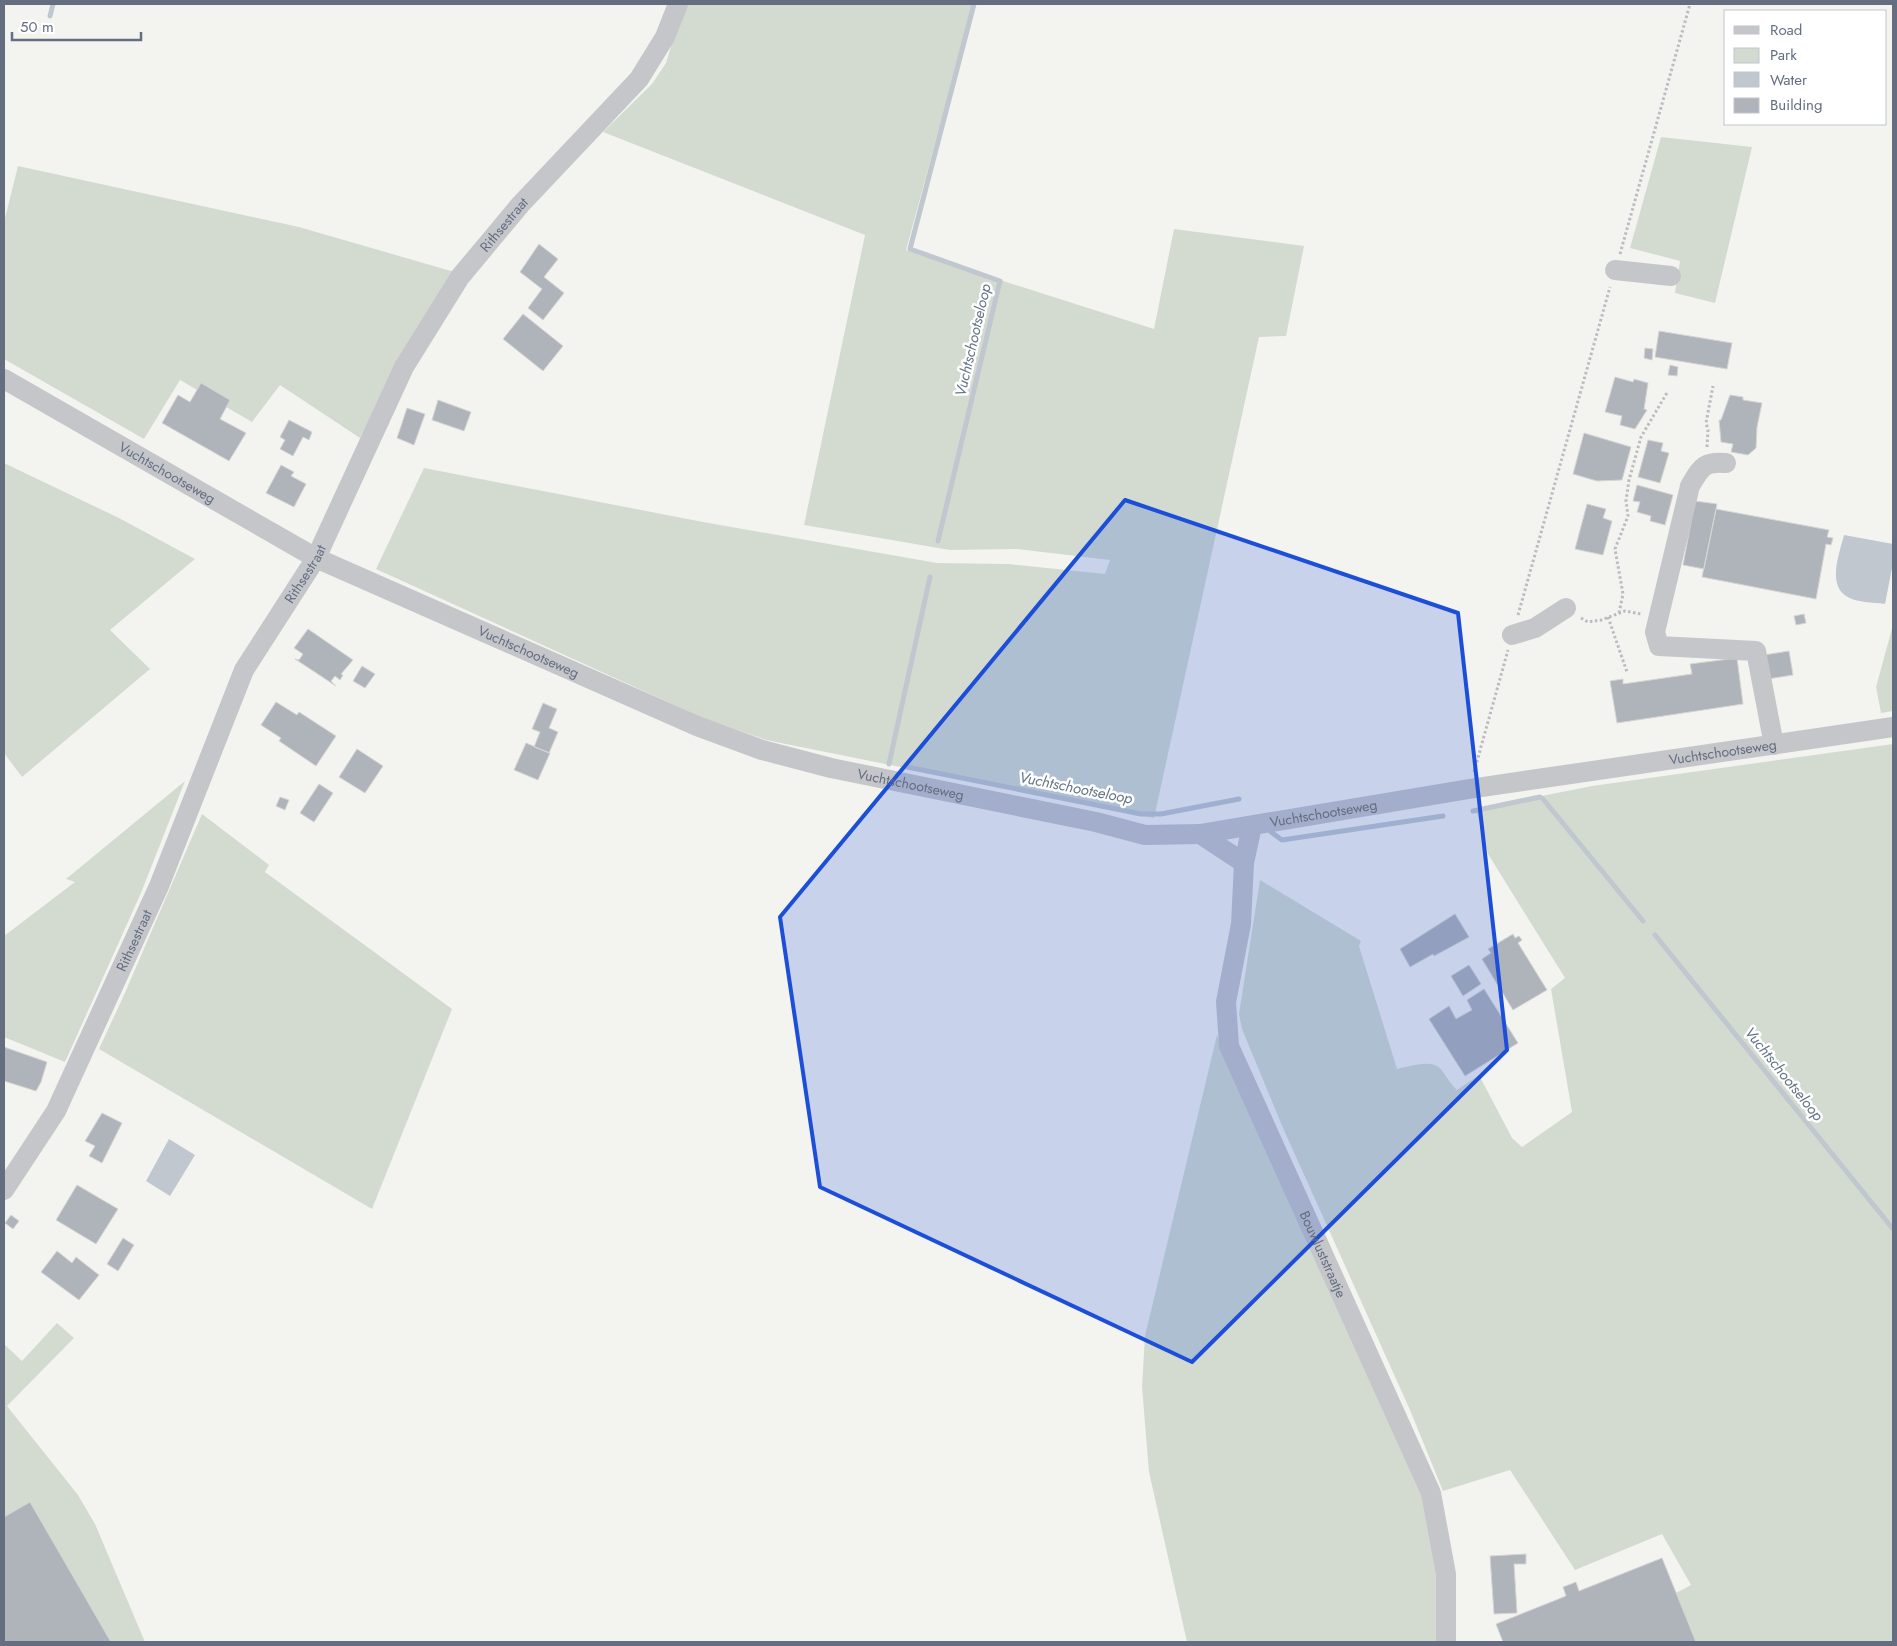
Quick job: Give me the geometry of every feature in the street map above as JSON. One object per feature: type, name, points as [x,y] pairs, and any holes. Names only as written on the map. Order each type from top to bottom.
[{"type":"street","name":"Rithsestraat","points":[[4,1190],[56,1111],[159,886],[244,670],[316,558],[404,367],[460,277],[520,205],[638,79],[665,37],[678,4]]},
{"type":"street","points":[[1615,270],[1671,276]]},
{"type":"street","name":"Vuchtschootseweg","points":[[4,379],[316,558],[697,726],[762,750],[831,768],[1096,822],[1146,835],[1200,834],[1469,789],[1893,727]]},
{"type":"street","points":[[1726,463],[1712,462],[1704,465],[1690,486],[1656,632],[1660,646],[1756,651],[1774,745]]},
{"type":"street","points":[[1512,635],[1536,628],[1566,608]]},
{"type":"street","name":"Bouwluststraatje","points":[[1252,826],[1244,863],[1241,924],[1226,1002],[1229,1046],[1431,1493],[1446,1574],[1446,1642]]},
{"type":"street","points":[[1200,834],[1244,863]]},
{"type":"path","points":[[1469,789],[1690,4]]},
{"type":"path","points":[[1704,465],[1708,444],[1706,422],[1713,386]]},
{"type":"path","points":[[1619,613],[1623,594],[1615,549],[1628,516],[1626,501],[1629,480],[1641,437],[1668,391]]},
{"type":"path","points":[[1566,608],[1588,622],[1625,611],[1659,618]]},
{"type":"path","points":[[1608,617],[1627,672]]},
{"type":"highlighted area","points":[[1125,500],[1458,613],[1507,1050],[1192,1362],[820,1187],[780,917]]},
{"type":"green space","points":[[684,4],[973,4],[906,250],[1154,329],[1174,229],[1304,246],[1286,336],[1259,337],[1154,818],[766,740],[705,719],[376,569],[424,468],[703,522],[937,563],[1009,564],[1105,574],[1110,560],[1017,549],[950,550],[804,525],[865,235],[603,132],[652,84],[666,63]]},
{"type":"green space","points":[[1661,137],[1752,147],[1715,303],[1675,293],[1680,261],[1630,248]]},
{"type":"green space","points":[[18,166],[299,227],[458,273],[397,366],[360,438],[280,385],[252,422],[180,380],[144,439],[4,359],[4,222]]},
{"type":"green space","points":[[4,463],[119,518],[195,559],[110,630],[150,669],[22,777],[4,753]]},
{"type":"green space","points":[[1893,625],[1893,711],[1881,713],[1876,687]]},
{"type":"green space","points":[[1893,744],[1893,1642],[1653,1642],[1642,1611],[1691,1585],[1662,1534],[1575,1570],[1510,1470],[1443,1491],[1410,1410],[1283,1128],[1242,1029],[1239,1014],[1260,880],[1361,941],[1359,946],[1397,1069],[1419,1064],[1436,1065],[1457,1090],[1479,1075],[1512,1138],[1522,1147],[1572,1112],[1551,989],[1565,978],[1488,854],[1476,809],[1592,786]]},
{"type":"green space","points":[[185,781],[141,893],[65,1062],[4,1037],[4,936],[75,882],[66,879]]},
{"type":"green space","points":[[202,814],[269,865],[265,872],[452,1009],[372,1209],[99,1049]]},
{"type":"green space","points":[[1217,1035],[1424,1494],[1438,1572],[1439,1642],[1187,1642],[1149,1472],[1142,1387],[1145,1336]]},
{"type":"green space","points":[[57,1323],[74,1338],[7,1406],[78,1495],[95,1524],[145,1642],[4,1642],[4,1344],[22,1361]]},
{"type":"water","points":[[1844,535],[1893,544],[1893,563],[1885,604],[1855,600],[1846,596],[1840,590],[1837,583],[1836,567]]},
{"type":"water","points":[[169,1139],[195,1155],[170,1196],[146,1181]]},
{"type":"building","points":[[539,244],[558,259],[544,277],[564,293],[543,320],[528,308],[542,289],[520,272]]},
{"type":"building","points":[[523,314],[563,346],[543,371],[503,339]]},
{"type":"building","points":[[1659,331],[1732,343],[1727,369],[1655,357]]},
{"type":"building","points":[[1645,348],[1653,349],[1652,360],[1644,358]]},
{"type":"building","points":[[1670,365],[1678,367],[1677,376],[1668,375]]},
{"type":"building","points":[[1615,377],[1633,382],[1634,379],[1648,383],[1644,409],[1647,410],[1635,429],[1620,425],[1622,416],[1605,412]]},
{"type":"building","points":[[201,383],[230,400],[220,419],[246,433],[229,461],[162,423],[178,395],[190,402]]},
{"type":"building","points":[[1730,395],[1743,397],[1743,400],[1762,403],[1757,427],[1756,448],[1748,455],[1731,452],[1733,444],[1721,442],[1719,420],[1721,420]]},
{"type":"building","points":[[438,400],[471,412],[464,431],[432,420]]},
{"type":"building","points":[[407,408],[425,414],[414,445],[397,438]]},
{"type":"building","points":[[289,420],[312,432],[309,440],[303,437],[293,456],[280,449],[285,440],[280,437]]},
{"type":"building","points":[[1584,433],[1631,447],[1622,480],[1597,481],[1573,474]]},
{"type":"building","points":[[1648,440],[1663,443],[1661,451],[1669,453],[1660,483],[1638,477]]},
{"type":"building","points":[[281,465],[294,472],[291,476],[306,484],[294,507],[266,493]]},
{"type":"building","points":[[1637,485],[1673,495],[1665,525],[1650,521],[1651,516],[1637,512],[1640,502],[1633,501]]},
{"type":"building","points":[[1695,501],[1717,504],[1704,569],[1683,565]]},
{"type":"building","points":[[1587,504],[1606,509],[1603,518],[1612,521],[1603,555],[1575,549]]},
{"type":"building","points":[[1716,509],[1829,530],[1827,537],[1833,538],[1831,545],[1826,544],[1816,599],[1702,577]]},
{"type":"building","points":[[1804,614],[1806,623],[1796,625],[1794,616]]},
{"type":"building","points":[[308,629],[353,660],[341,674],[343,675],[340,680],[335,676],[331,681],[336,686],[295,659],[299,660],[303,654],[294,648]]},
{"type":"building","points":[[1789,651],[1793,675],[1768,679],[1764,655]]},
{"type":"building","points":[[1737,658],[1743,704],[1617,723],[1610,681],[1623,679],[1623,684],[1692,674],[1690,664]]},
{"type":"building","points":[[362,666],[375,674],[365,688],[353,681]]},
{"type":"building","points":[[276,702],[297,715],[299,712],[336,736],[316,766],[279,741],[281,738],[261,725]]},
{"type":"building","points":[[543,703],[557,709],[549,728],[558,732],[549,753],[534,747],[540,732],[532,729]]},
{"type":"building","points":[[526,743],[550,753],[538,780],[514,770]]},
{"type":"building","points":[[357,749],[383,766],[365,793],[339,777]]},
{"type":"building","points":[[319,784],[333,793],[314,822],[300,813]]},
{"type":"building","points":[[280,797],[289,800],[285,810],[276,806]]},
{"type":"building","points":[[1455,914],[1469,937],[1410,967],[1400,949]]},
{"type":"building","points":[[1513,934],[1515,938],[1519,936],[1522,940],[1518,943],[1547,990],[1513,1010],[1482,959],[1491,953],[1488,949]]},
{"type":"building","points":[[1469,965],[1481,984],[1463,996],[1451,976]]},
{"type":"building","points":[[1484,989],[1518,1043],[1465,1076],[1429,1019],[1449,1006],[1456,1019],[1472,1010],[1467,1000]]},
{"type":"building","points":[[4,1047],[47,1062],[36,1091],[4,1081]]},
{"type":"building","points":[[102,1113],[122,1123],[102,1163],[89,1156],[95,1146],[85,1141]]},
{"type":"building","points":[[77,1185],[118,1209],[96,1244],[56,1220]]},
{"type":"building","points":[[11,1215],[19,1221],[13,1229],[5,1223]]},
{"type":"building","points":[[123,1238],[134,1245],[118,1271],[107,1264]]},
{"type":"building","points":[[57,1251],[72,1263],[76,1257],[99,1275],[79,1300],[41,1272]]},
{"type":"building","points":[[30,1502],[111,1642],[4,1642],[4,1517]]},
{"type":"building","points":[[1526,1554],[1526,1564],[1514,1564],[1517,1613],[1494,1614],[1490,1556]]},
{"type":"building","points":[[1662,1558],[1696,1642],[1503,1642],[1496,1624],[1566,1596],[1563,1587],[1576,1582],[1579,1591]]},
{"type":"waterway","points":[[50,16],[53,4]]},
{"type":"waterway","name":"Vuchtschootseloop","points":[[938,541],[1000,281],[910,249],[974,4]]},
{"type":"waterway","name":"Vuchtschootseloop","points":[[889,764],[930,577]]},
{"type":"waterway","name":"Vuchtschootseloop","points":[[907,767],[1141,814],[1161,814],[1239,799]]},
{"type":"waterway","name":"Vuchtschootseloop","points":[[1473,811],[1540,797],[1643,921]]},
{"type":"waterway","name":"Vuchtschootseloop","points":[[1271,832],[1282,840],[1443,816]]},
{"type":"waterway","name":"Vuchtschootseloop","points":[[1655,935],[1893,1229]]}]
